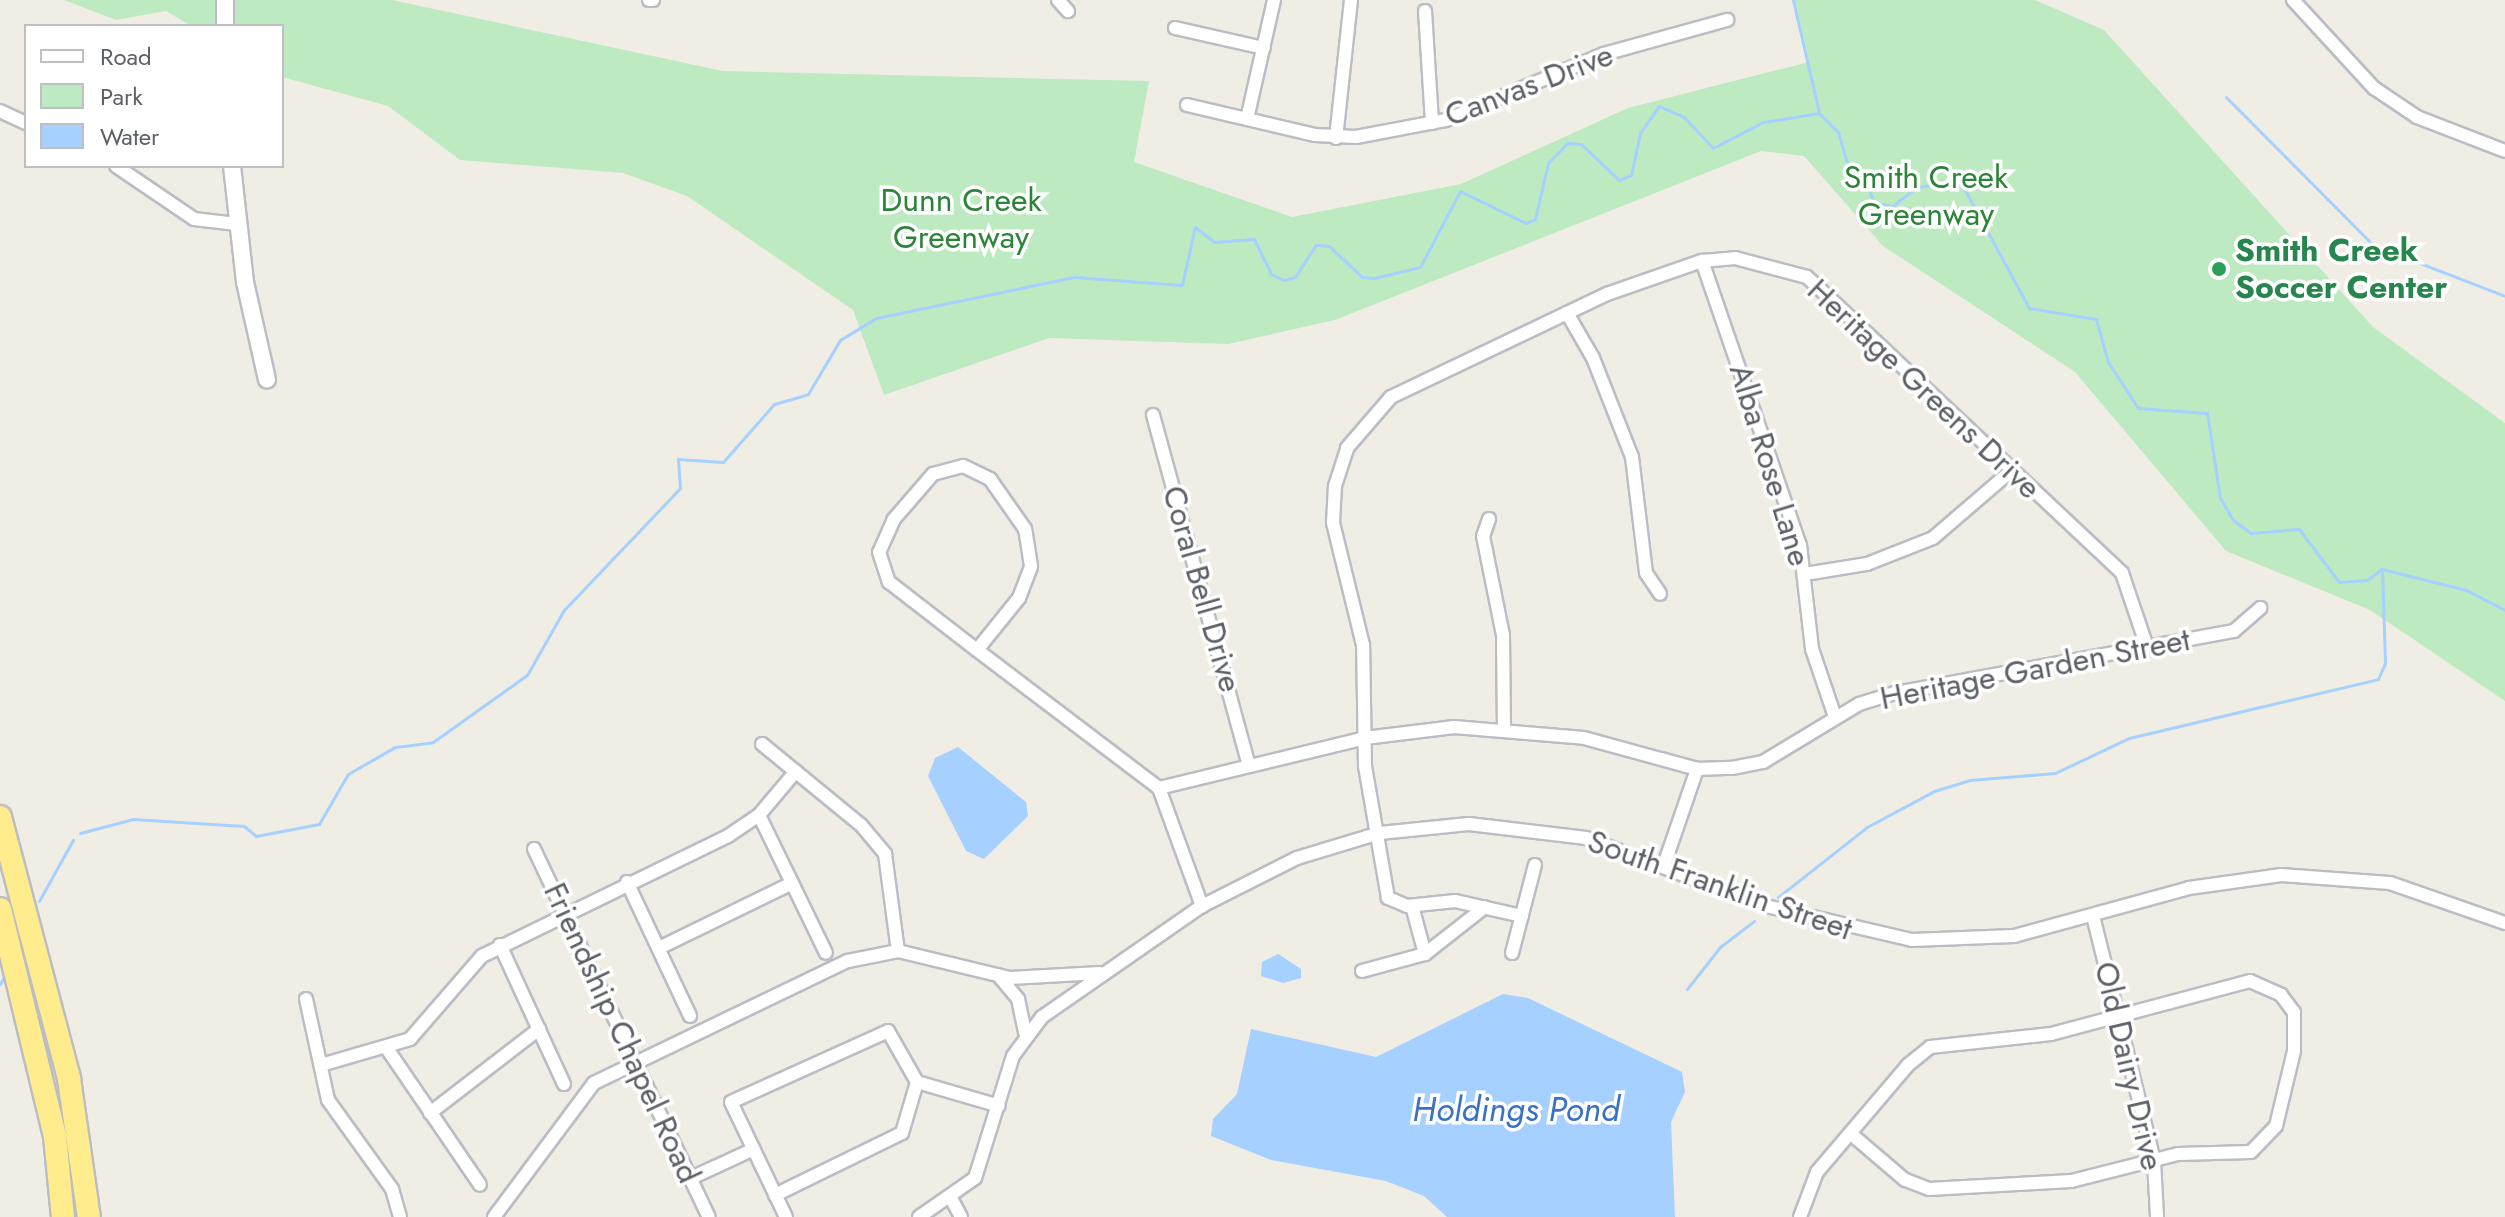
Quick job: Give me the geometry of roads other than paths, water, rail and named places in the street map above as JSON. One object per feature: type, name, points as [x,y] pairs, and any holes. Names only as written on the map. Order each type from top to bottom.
[{"type":"highway","points":[[0,817],[69,1079],[89,1217]]},
{"type":"highway","points":[[0,859],[40,961]]},
{"type":"highway","points":[[0,909],[74,1217]]},
{"type":"highway","points":[[57,1155],[63,1217]]},
{"type":"street","points":[[225,0],[225,24]]},
{"type":"street","points":[[1058,0],[1068,11]]},
{"type":"street","points":[[1247,119],[1274,0]]},
{"type":"street","points":[[1336,138],[1351,0]]},
{"type":"street","points":[[2293,0],[2374,88],[2417,117],[2505,151]]},
{"type":"street","points":[[1425,11],[1432,123]]},
{"type":"street","name":"Canvas Drive","points":[[1187,105],[1336,138],[1432,123],[1619,49],[1727,20]]},
{"type":"street","points":[[1175,28],[1264,48]]},
{"type":"street","points":[[0,111],[24,122]]},
{"type":"street","points":[[119,168],[194,219],[237,224]]},
{"type":"street","points":[[232,168],[237,224],[267,380]]},
{"type":"street","name":"Heritage Greens Drive","points":[[1412,906],[1388,898],[1365,738],[1363,645],[1333,523],[1347,448],[1391,397],[1567,313],[1702,261],[1753,259],[1807,277],[2122,573],[2147,647]]},
{"type":"street","name":"Alba Rose Lane","points":[[1702,261],[1805,574],[1817,672],[1835,717]]},
{"type":"street","points":[[1567,313],[1593,358],[1632,457],[1646,573],[1660,594]]},
{"type":"street","name":"Coral Bell Drive","points":[[1153,415],[1248,763]]},
{"type":"street","points":[[977,650],[1019,598],[1031,566],[1025,529],[990,479],[963,466],[933,474],[894,519],[879,552],[889,582],[977,650],[1159,788],[1202,906]]},
{"type":"street","points":[[1805,574],[1888,558],[1933,538],[2012,470]]},
{"type":"street","points":[[1489,519],[1483,536],[1503,635],[1504,727]]},
{"type":"street","name":"Heritage Garden Street","points":[[1159,788],[1248,763],[1365,738],[1504,727],[1584,738],[1697,769],[1763,762],[1835,717],[1896,693],[2234,631],[2260,608]]},
{"type":"street","points":[[762,744],[796,771],[885,854],[898,951]]},
{"type":"street","points":[[1664,865],[1697,769]]},
{"type":"street","points":[[321,1065],[388,1050],[426,1027],[482,956],[564,911],[759,815],[796,771]]},
{"type":"street","points":[[759,815],[826,953]]},
{"type":"street","name":"South Franklin Street","points":[[1025,1033],[1100,973],[1202,906],[1297,858],[1380,833],[1521,827],[1586,838],[1766,906],[1885,938],[2014,936],[2189,888],[2281,875],[2390,883],[2505,923]]},
{"type":"street","name":"Friendship Chapel Road","points":[[534,849],[709,1217]]},
{"type":"street","points":[[1512,953],[1535,865]]},
{"type":"street","points":[[627,882],[690,1016]]},
{"type":"street","points":[[659,948],[792,883]]},
{"type":"street","points":[[1425,954],[1412,906],[1485,907],[1522,916]]},
{"type":"street","points":[[1362,971],[1425,954],[1485,907]]},
{"type":"street","name":"Old Dairy Drive","points":[[2093,916],[2154,1161],[2157,1217]]},
{"type":"street","points":[[500,945],[564,1084]]},
{"type":"street","points":[[494,1217],[594,1083],[848,961],[898,951],[998,975],[1100,973]]},
{"type":"street","points":[[919,1217],[952,1200],[975,1178],[1025,1033],[1018,999],[998,975]]},
{"type":"street","points":[[1800,1217],[1811,1182],[1850,1133],[1930,1047],[2048,1035],[2250,981],[2281,995],[2294,1012],[2288,1078],[2265,1144],[2241,1154],[2204,1150],[2071,1181],[1929,1189],[1905,1180],[1850,1133]]},
{"type":"street","points":[[306,999],[328,1100],[392,1189],[400,1217]]},
{"type":"street","points":[[430,1113],[539,1029]]},
{"type":"street","points":[[775,1195],[902,1133],[917,1082],[895,1033],[881,1032],[731,1102],[754,1149],[775,1195],[786,1217]]},
{"type":"street","points":[[388,1050],[480,1185]]},
{"type":"street","points":[[917,1082],[999,1106]]},
{"type":"street","points":[[691,1178],[754,1149]]},
{"type":"street","points":[[952,1200],[961,1217]]},
{"type":"water","points":[[958,747],[1026,802],[1028,816],[984,859],[966,851],[928,776],[935,758]]},
{"type":"water","points":[[1278,954],[1301,969],[1301,978],[1283,983],[1261,976],[1262,962]]},
{"type":"water","name":"Holdings Pond","points":[[1503,994],[1528,998],[1682,1072],[1685,1092],[1671,1122],[1675,1217],[1447,1217],[1424,1196],[1386,1181],[1271,1160],[1211,1136],[1213,1119],[1237,1094],[1251,1029],[1376,1057]]},
{"type":"waterway","points":[[1793,0],[1819,113],[1838,132],[1850,173],[1866,180],[1873,202],[1892,206],[1917,187],[1960,181],[2029,308],[2096,319],[2108,362],[2138,408],[2207,413],[2220,498],[2233,520],[2251,533],[2299,529],[2339,582],[2367,580],[2382,569]]},
{"type":"waterway","points":[[2226,97],[2373,245],[2505,296]]},
{"type":"waterway","points":[[80,833],[133,819],[244,826],[256,836],[319,824],[348,774],[395,747],[433,742],[527,675],[564,610],[680,488],[678,459],[723,462],[774,404],[808,394],[840,340],[876,318],[1074,277],[1182,285],[1195,227],[1214,242],[1254,239],[1271,274],[1284,280],[1295,277],[1316,245],[1329,246],[1362,277],[1374,278],[1420,267],[1460,191],[1526,223],[1535,219],[1548,163],[1567,143],[1581,144],[1619,180],[1631,175],[1640,133],[1659,106],[1684,117],[1713,148],[1763,122],[1819,113]]},
{"type":"waterway","points":[[2382,569],[2466,590],[2505,610]]},
{"type":"waterway","points":[[1778,897],[1867,827],[1934,791],[1970,780],[2055,773],[2129,738],[2378,679],[2385,663],[2382,569]]},
{"type":"waterway","points":[[39,901],[73,840]]},
{"type":"waterway","points":[[1687,989],[1720,947],[1754,921]]},
{"type":"waterway","points":[[0,984],[4,977]]},
{"type":"place","name":"Smith Creek Soccer Center","points":[[2219,269]]},
{"type":"park label","name":"Smith Creek Greenway","points":[[1926,196]]},
{"type":"park label","name":"Dunn Creek Greenway","points":[[961,220]]}]
